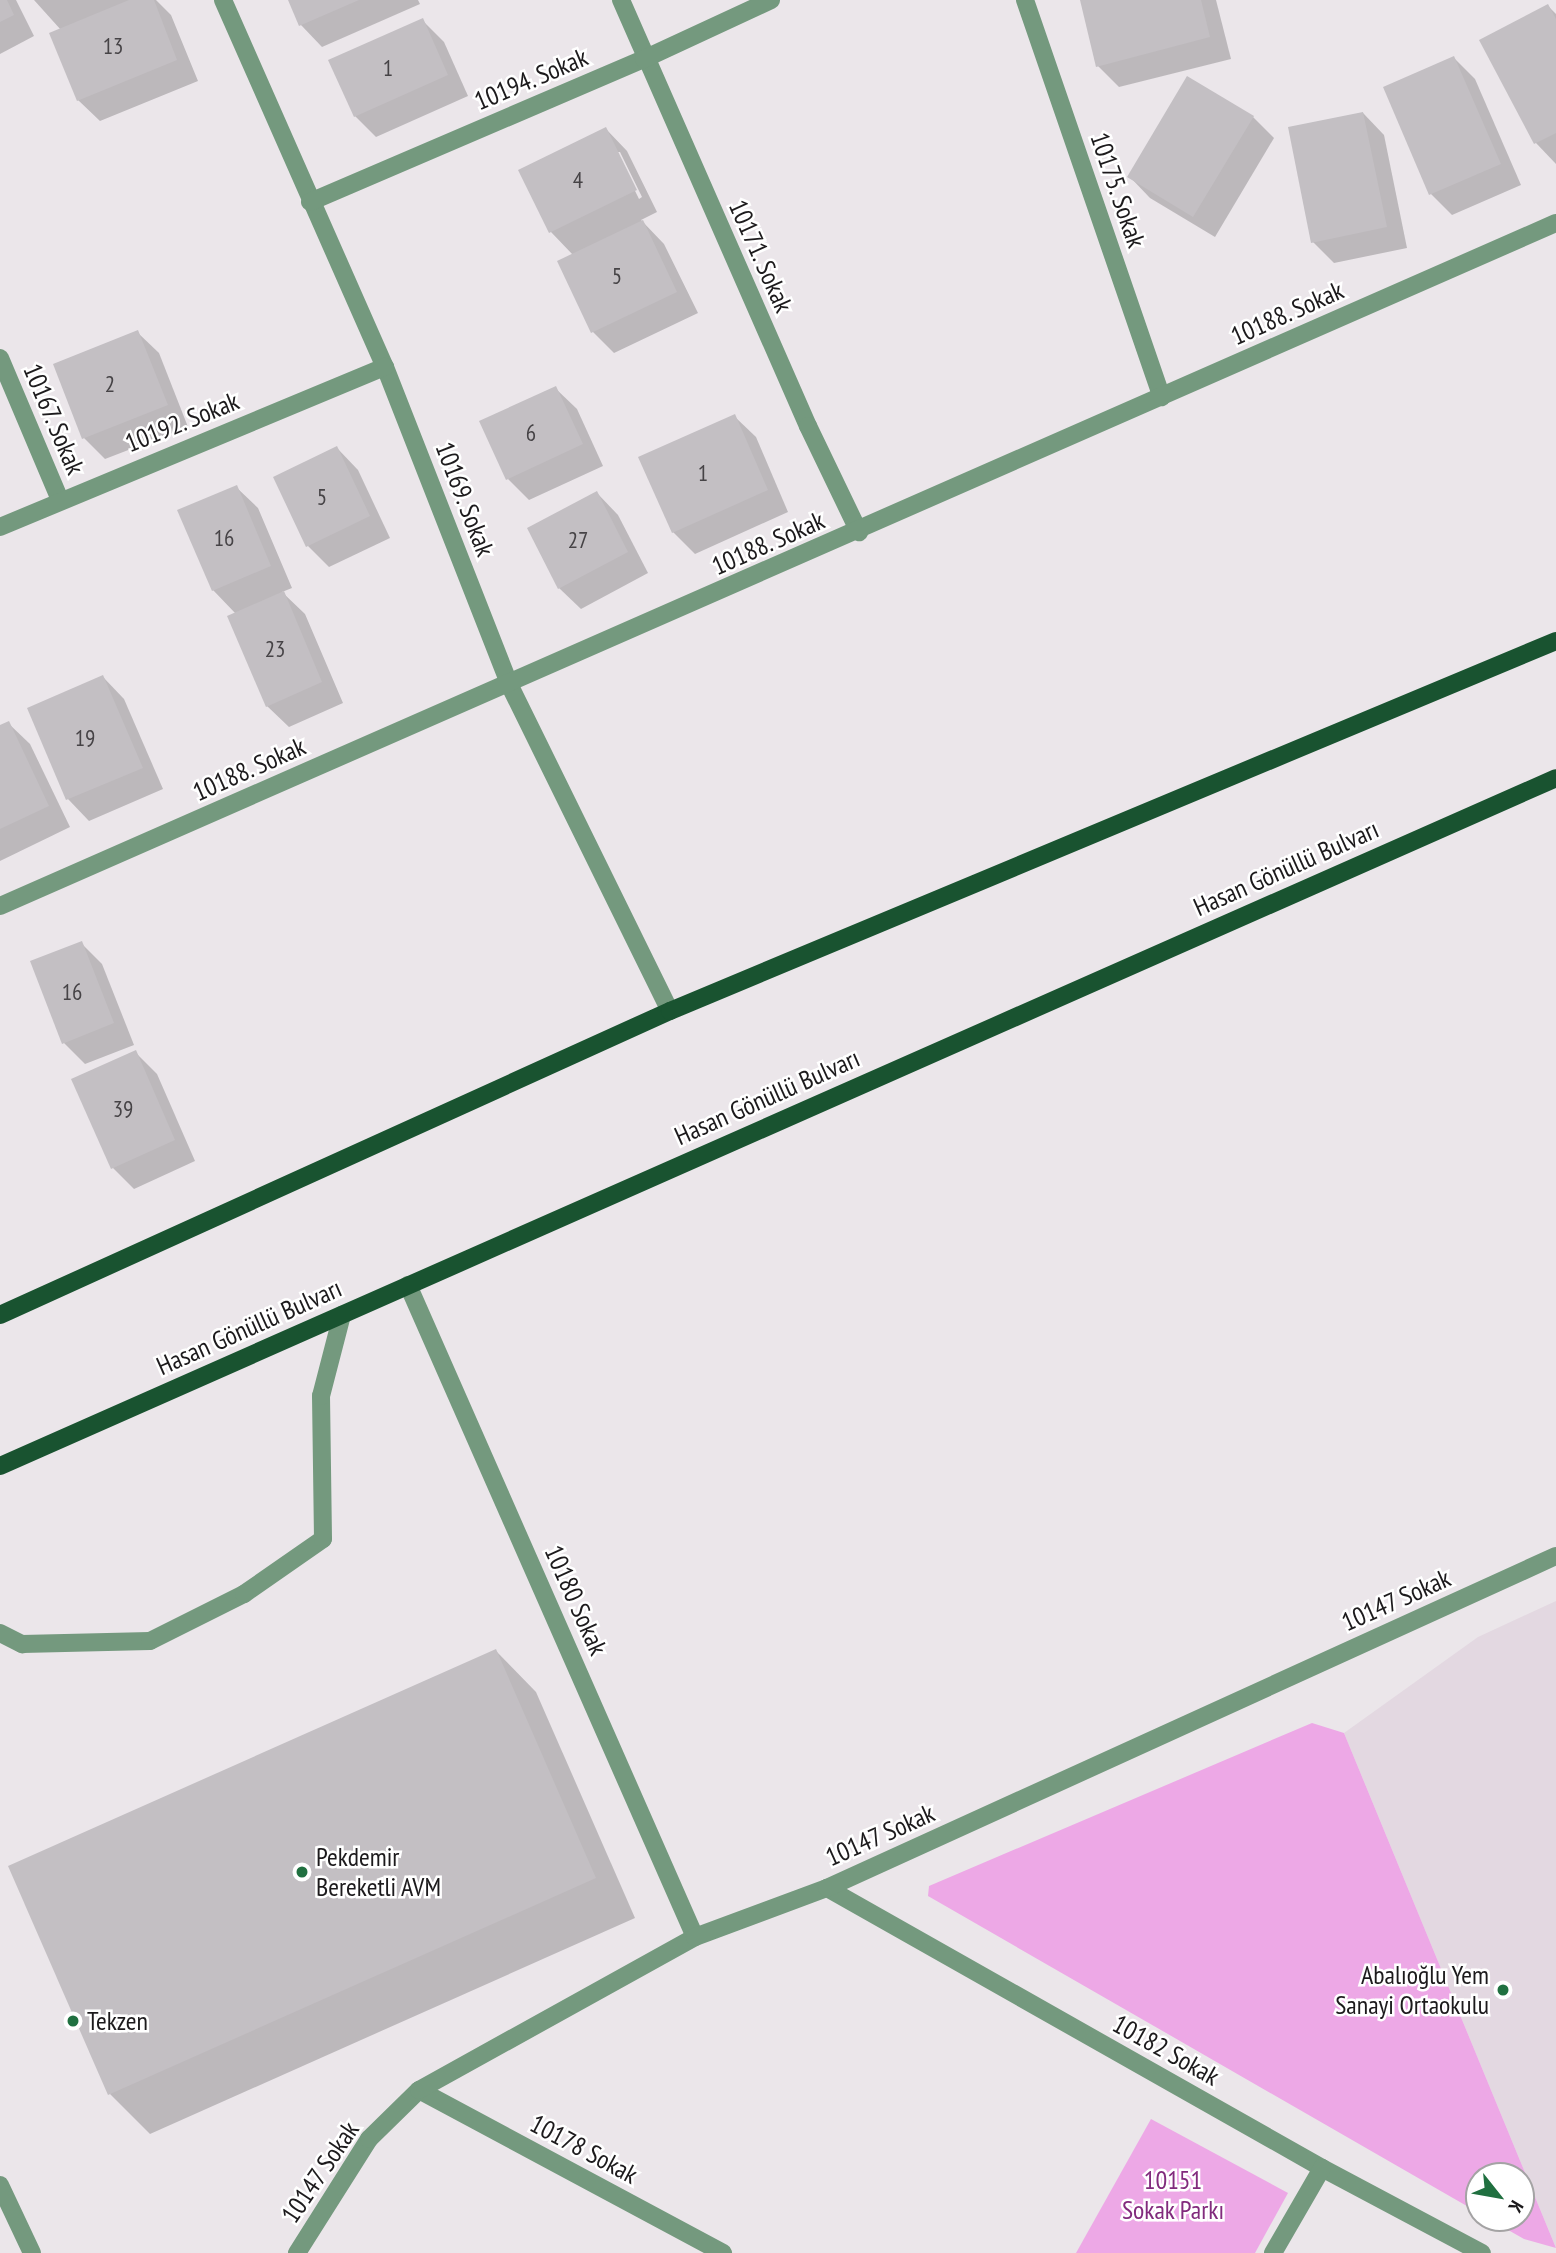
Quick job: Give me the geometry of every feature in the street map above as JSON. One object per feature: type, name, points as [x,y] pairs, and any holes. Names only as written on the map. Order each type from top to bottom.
[{"type":"main road","points":[[0,1315],[670,1011],[1556,641]]},
{"type":"main road","name":"Hasan Gönüllü Bulvarı","points":[[0,1466],[1556,778]]},
{"type":"street","name":"10169. Sokak","points":[[223,0],[385,368],[509,684],[670,1011]]},
{"type":"street","name":"10171. Sokak","points":[[621,0],[644,59],[859,532]]},
{"type":"street","name":"10194. Sokak","points":[[310,202],[644,59],[771,0]]},
{"type":"street","name":"10175. Sokak","points":[[1025,0],[1162,397]]},
{"type":"street","name":"10188. Sokak","points":[[0,906],[859,532],[1556,223]]},
{"type":"street","name":"10167. Sokak","points":[[0,358],[60,500]]},
{"type":"street","name":"10192. Sokak","points":[[0,527],[385,368]]},
{"type":"street","name":"10180 Sokak","points":[[408,1285],[695,1937]]},
{"type":"street","points":[[0,1633],[22,1644],[150,1641],[244,1594],[323,1539],[321,1396],[342,1315]]},
{"type":"street","name":"10147 Sokak","points":[[297,2253],[369,2139],[419,2090],[695,1937],[827,1888],[1556,1556]]},
{"type":"street","name":"10182 Sokak","points":[[827,1888],[1322,2168],[1482,2253]]},
{"type":"street","name":"10178 Sokak","points":[[419,2090],[723,2253]]},
{"type":"street","points":[[1273,2253],[1322,2168]]},
{"type":"street","points":[[0,2185],[32,2253]]},
{"type":"shaded area","name":"Abalıoğlu Yem Sanayi Ortaokulu","points":[[1556,1601],[1556,2248],[1535,2197],[1535,2162],[1521,2162],[1344,1733],[1478,1637]]},
{"type":"green space","points":[[1312,1723],[1344,1733],[1521,2162],[1465,2162],[1465,2205],[928,1896],[929,1886]]},
{"type":"green space","name":"10151 Sokak Parkı","points":[[1151,2119],[1288,2193],[1255,2253],[1076,2253]]},
{"type":"green space","points":[[1535,2197],[1556,2248],[1524,2239],[1512,2232],[1535,2232]]},
{"type":"building","points":[[0,0],[7,0],[14,15],[0,22]]},
{"type":"building","points":[[129,0],[154,0],[177,60],[77,101],[49,33]]},
{"type":"building","points":[[288,0],[359,0],[299,26]]},
{"type":"building","points":[[1080,0],[1201,0],[1210,37],[1096,67]]},
{"type":"building","points":[[1548,4],[1556,19],[1556,133],[1534,144],[1479,40]]},
{"type":"building","points":[[423,18],[448,75],[354,117],[328,60]]},
{"type":"building","points":[[1454,56],[1501,164],[1429,195],[1383,87]]},
{"type":"building","points":[[1187,76],[1254,116],[1193,217],[1127,177]]},
{"type":"building","points":[[1363,112],[1387,227],[1311,243],[1288,127]]},
{"type":"building","points":[[606,127],[637,190],[549,233],[518,170]]},
{"type":"building","points":[[643,220],[677,292],[591,333],[557,261]]},
{"type":"building","points":[[138,330],[168,405],[82,439],[53,364]]},
{"type":"building","points":[[556,386],[583,444],[506,480],[479,421]]},
{"type":"building","points":[[735,414],[768,490],[672,533],[638,457]]},
{"type":"building","points":[[337,446],[370,516],[306,547],[273,477]]},
{"type":"building","points":[[237,485],[271,566],[212,591],[177,510]]},
{"type":"building","points":[[597,491],[628,552],[558,589],[527,528]]},
{"type":"building","points":[[284,591],[322,682],[266,707],[227,616]]},
{"type":"building","points":[[103,675],[143,768],[66,800],[27,708]]},
{"type":"building","points":[[9,721],[49,806],[0,829],[0,725]]},
{"type":"building","points":[[82,941],[114,1023],[62,1044],[30,961]]},
{"type":"building","points":[[136,1050],[175,1140],[111,1169],[71,1079]]},
{"type":"building","name":"Pekdemir Bereketli AVM","points":[[496,1649],[596,1878],[108,2095],[8,1866]]},
{"type":"place","name":"Pekdemir Bereketli AVM","points":[[302,1872]]},
{"type":"place","name":"Abalıoğlu Yem Sanayi Ortaokulu","points":[[1503,1990]]},
{"type":"place","name":"Tekzen","points":[[73,2021]]}]
